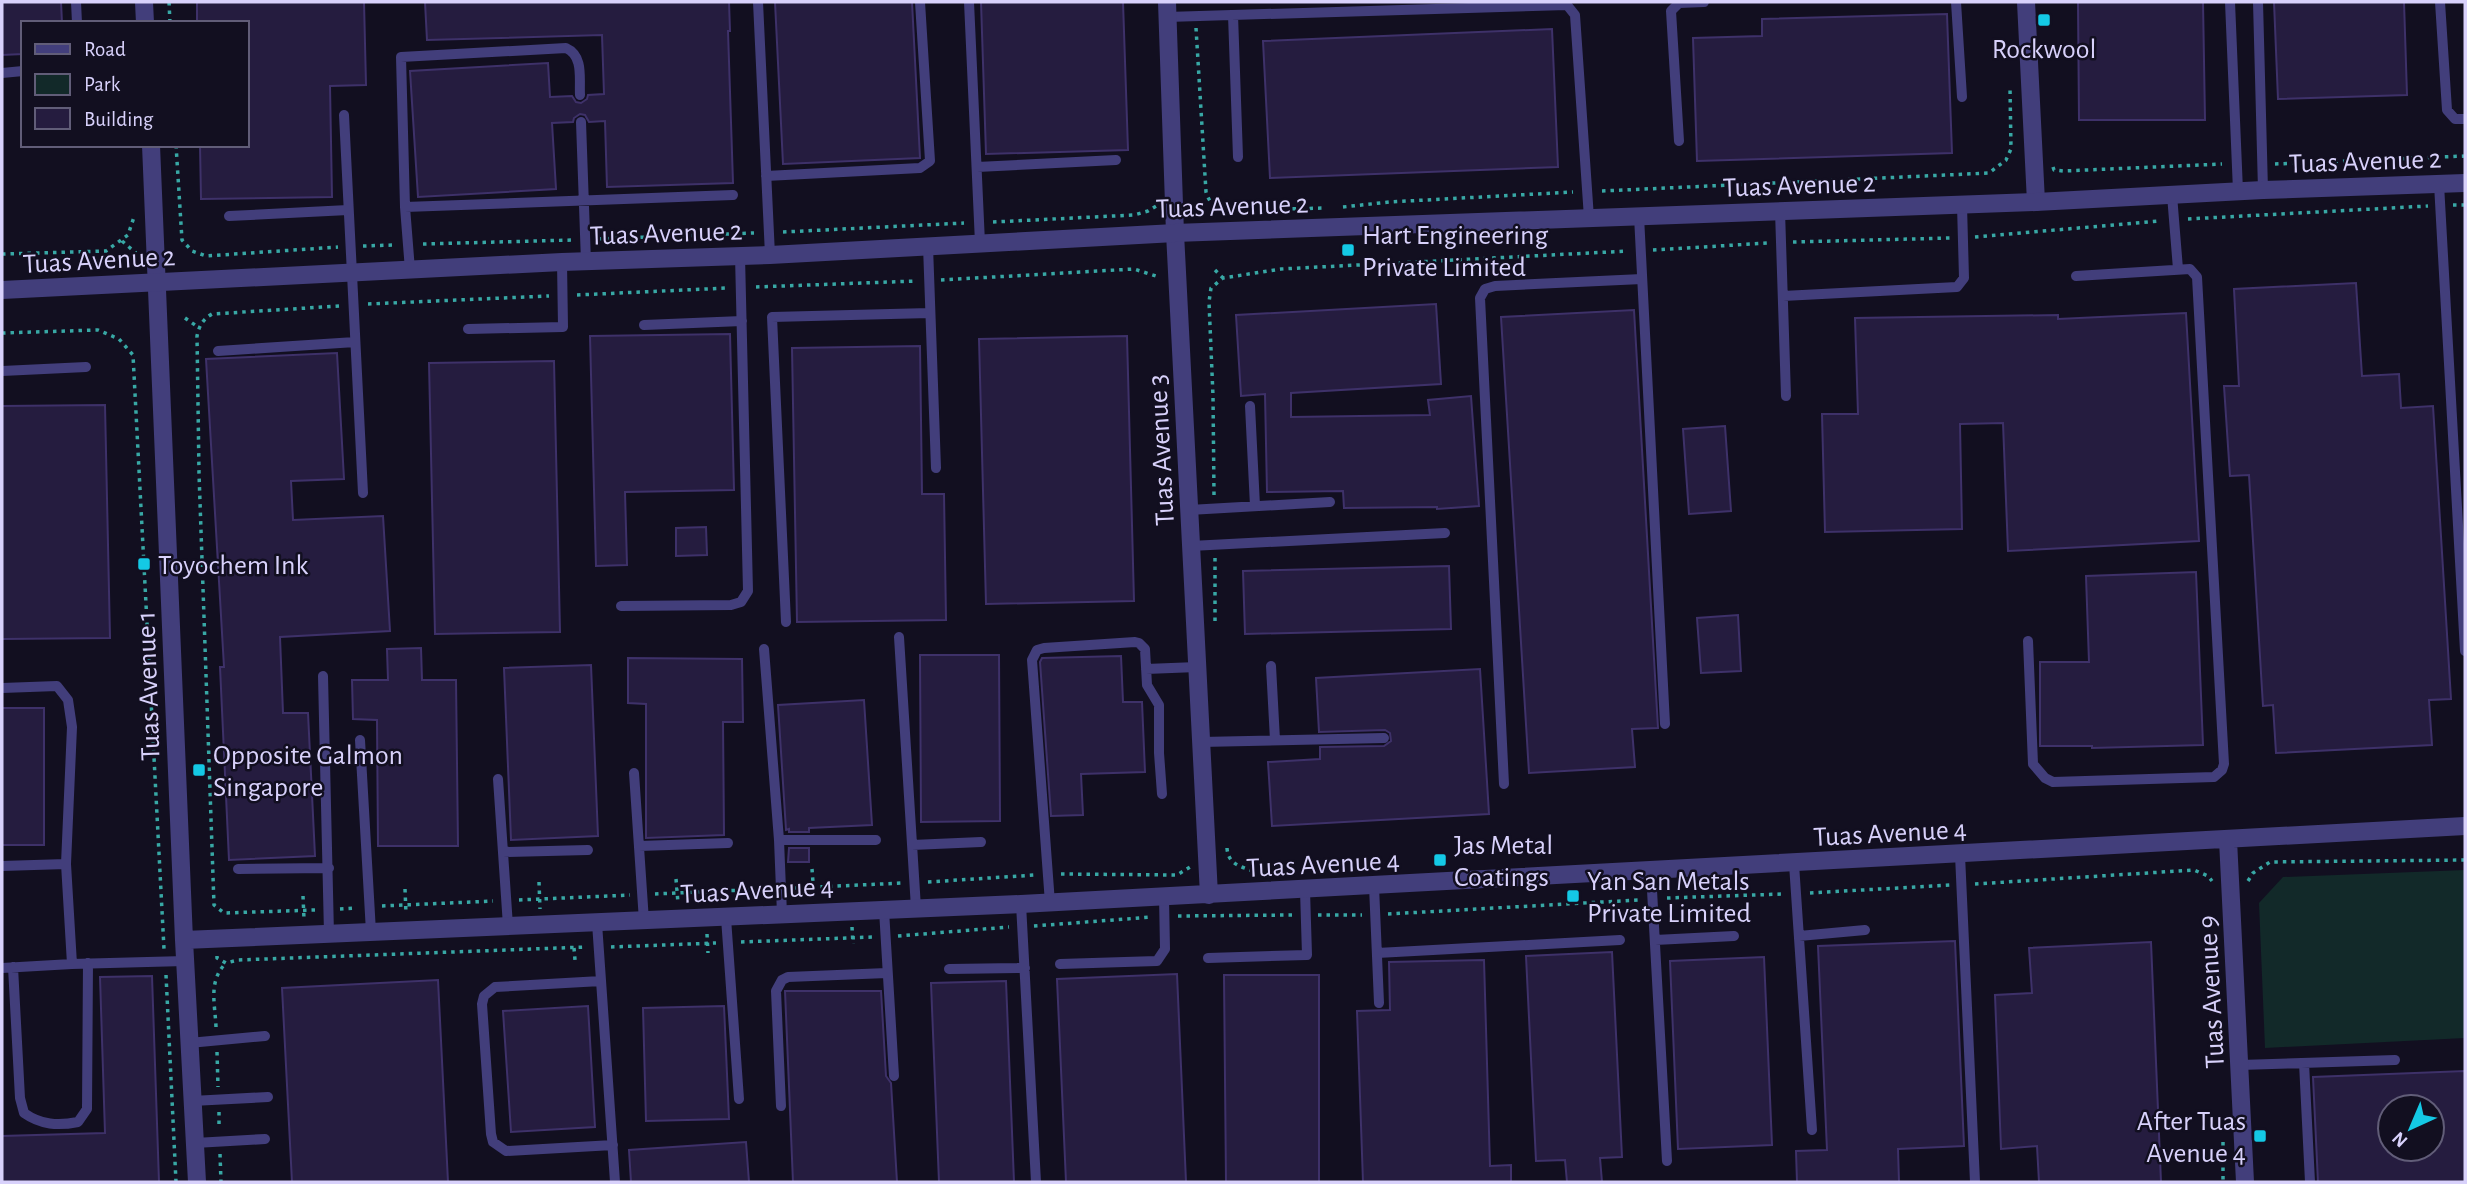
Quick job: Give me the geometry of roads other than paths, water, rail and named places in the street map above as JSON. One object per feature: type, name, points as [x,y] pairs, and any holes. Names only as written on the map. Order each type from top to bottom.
[{"type":"street","points":[[144,2],[145,21]]},
{"type":"street","points":[[2026,2],[2036,202]]},
{"type":"street","name":"Tuas Avenue 3","points":[[1167,10],[1175,233],[1209,895]]},
{"type":"street","name":"Tuas Avenue 1","points":[[151,147],[184,940],[197,1182]]},
{"type":"street","name":"Tuas Avenue 2","points":[[2,290],[562,262],[770,255],[1175,233],[2465,184]]},
{"type":"street","name":"Tuas Avenue 4","points":[[184,940],[1050,903],[2465,826]]},
{"type":"street","name":"Tuas Avenue 9","points":[[2228,840],[2245,1182]]},
{"type":"lane","points":[[76,2],[77,21]]},
{"type":"lane","points":[[758,2],[770,255]]},
{"type":"lane","points":[[766,176],[920,168],[930,161],[920,2]]},
{"type":"lane","points":[[970,2],[980,243]]},
{"type":"lane","points":[[1679,141],[1671,11],[1679,3],[1704,2]]},
{"type":"lane","points":[[1956,2],[1962,97]]},
{"type":"lane","points":[[2230,2],[2238,191]]},
{"type":"lane","points":[[2258,2],[2263,190]]},
{"type":"lane","points":[[2440,2],[2447,110],[2455,119],[2465,119]]},
{"type":"lane","points":[[1167,10],[1195,17],[1567,5],[1574,10],[1575,15],[1589,218]]},
{"type":"lane","points":[[1233,15],[1238,157]]},
{"type":"lane","points":[[410,271],[405,207],[401,57],[566,48],[575,53],[578,59],[580,96]]},
{"type":"lane","points":[[2,73],[21,71]]},
{"type":"lane","points":[[344,115],[363,494]]},
{"type":"lane","points":[[581,122],[586,262]]},
{"type":"lane","points":[[976,167],[1115,160]]},
{"type":"lane","points":[[2439,184],[2465,650]]},
{"type":"lane","points":[[405,207],[733,195]]},
{"type":"lane","points":[[2172,195],[2178,269]]},
{"type":"lane","points":[[1783,296],[1957,287],[1964,278],[1962,205]]},
{"type":"lane","points":[[229,216],[348,210]]},
{"type":"lane","points":[[1780,211],[1786,396]]},
{"type":"lane","points":[[1639,216],[1665,724]]},
{"type":"lane","points":[[928,246],[936,468]]},
{"type":"lane","points":[[621,606],[731,605],[741,602],[748,591],[740,256]]},
{"type":"lane","points":[[468,329],[564,327],[562,262]]},
{"type":"lane","points":[[2028,641],[2033,764],[2045,778],[2053,782],[2214,778],[2222,771],[2198,281],[2190,269],[2076,276]]},
{"type":"lane","points":[[1504,784],[1480,298],[1485,289],[1495,286],[1642,279]]},
{"type":"lane","points":[[786,622],[772,317],[930,313]]},
{"type":"lane","points":[[644,325],[742,321]]},
{"type":"lane","points":[[218,351],[355,342]]},
{"type":"lane","points":[[2,371],[86,367]]},
{"type":"lane","points":[[1250,406],[1255,506]]},
{"type":"lane","points":[[1189,510],[1330,502]]},
{"type":"lane","points":[[1191,546],[1445,533]]},
{"type":"lane","points":[[899,637],[916,908]]},
{"type":"lane","points":[[1050,903],[1033,654],[1044,648],[1139,643],[1144,649],[1148,688],[1159,705],[1162,794]]},
{"type":"lane","points":[[764,649],[782,914]]},
{"type":"lane","points":[[1271,666],[1275,740]]},
{"type":"lane","points":[[1146,669],[1197,667]]},
{"type":"lane","points":[[323,676],[329,934]]},
{"type":"lane","points":[[2,688],[57,686],[68,700],[72,727],[66,864],[72,964]]},
{"type":"lane","points":[[1201,742],[1384,738]]},
{"type":"lane","points":[[360,740],[371,932]]},
{"type":"lane","points":[[634,773],[644,921]]},
{"type":"lane","points":[[498,779],[508,926]]},
{"type":"lane","points":[[779,840],[876,840]]},
{"type":"lane","points":[[912,845],[981,842]]},
{"type":"lane","points":[[639,846],[728,843]]},
{"type":"lane","points":[[503,852],[588,850]]},
{"type":"lane","points":[[1960,855],[1975,1182]]},
{"type":"lane","points":[[2,866],[66,864]]},
{"type":"lane","points":[[1794,864],[1812,1130]]},
{"type":"lane","points":[[238,869],[329,868]]},
{"type":"lane","points":[[1651,872],[1667,1161]]},
{"type":"lane","points":[[1374,886],[1380,1003]]},
{"type":"lane","points":[[1208,957],[1307,955],[1306,890]]},
{"type":"lane","points":[[1060,964],[1157,961],[1165,949],[1164,897]]},
{"type":"lane","points":[[1021,904],[1036,1182]]},
{"type":"lane","points":[[884,910],[894,1076]]},
{"type":"lane","points":[[726,918],[739,1099]]},
{"type":"lane","points":[[597,923],[615,1182]]},
{"type":"lane","points":[[1799,936],[1865,930]]},
{"type":"lane","points":[[1655,940],[1734,936]]},
{"type":"lane","points":[[1377,953],[1620,940]]},
{"type":"lane","points":[[88,963],[87,1109],[78,1122],[62,1125],[37,1122],[24,1113],[20,1098],[8,968],[88,963],[185,961]]},
{"type":"lane","points":[[949,969],[1025,968]]},
{"type":"lane","points":[[781,1106],[776,991],[782,980],[788,977],[887,973]]},
{"type":"lane","points":[[601,981],[495,987],[488,991],[482,1004],[487,1082],[491,1134],[498,1147],[506,1151],[612,1145]]},
{"type":"lane","points":[[189,1042],[265,1036]]},
{"type":"lane","points":[[2240,1065],[2395,1060]]},
{"type":"lane","points":[[2304,1063],[2310,1182]]},
{"type":"lane","points":[[192,1101],[268,1097]]},
{"type":"lane","points":[[195,1143],[264,1139]]},
{"type":"place","name":"Rockwool","points":[[2044,20]]},
{"type":"place","name":"Hart Engineering Private Limited","points":[[1348,250]]},
{"type":"place","name":"Toyochem Ink","points":[[144,564]]},
{"type":"place","name":"Opposite Galmon Singapore","points":[[199,770]]},
{"type":"place","name":"Jas Metal Coatings","points":[[1440,860]]},
{"type":"place","name":"Yan San Metals Private Limited","points":[[1573,896]]},
{"type":"place","name":"After Tuas Avenue 4","points":[[2260,1136]]}]
